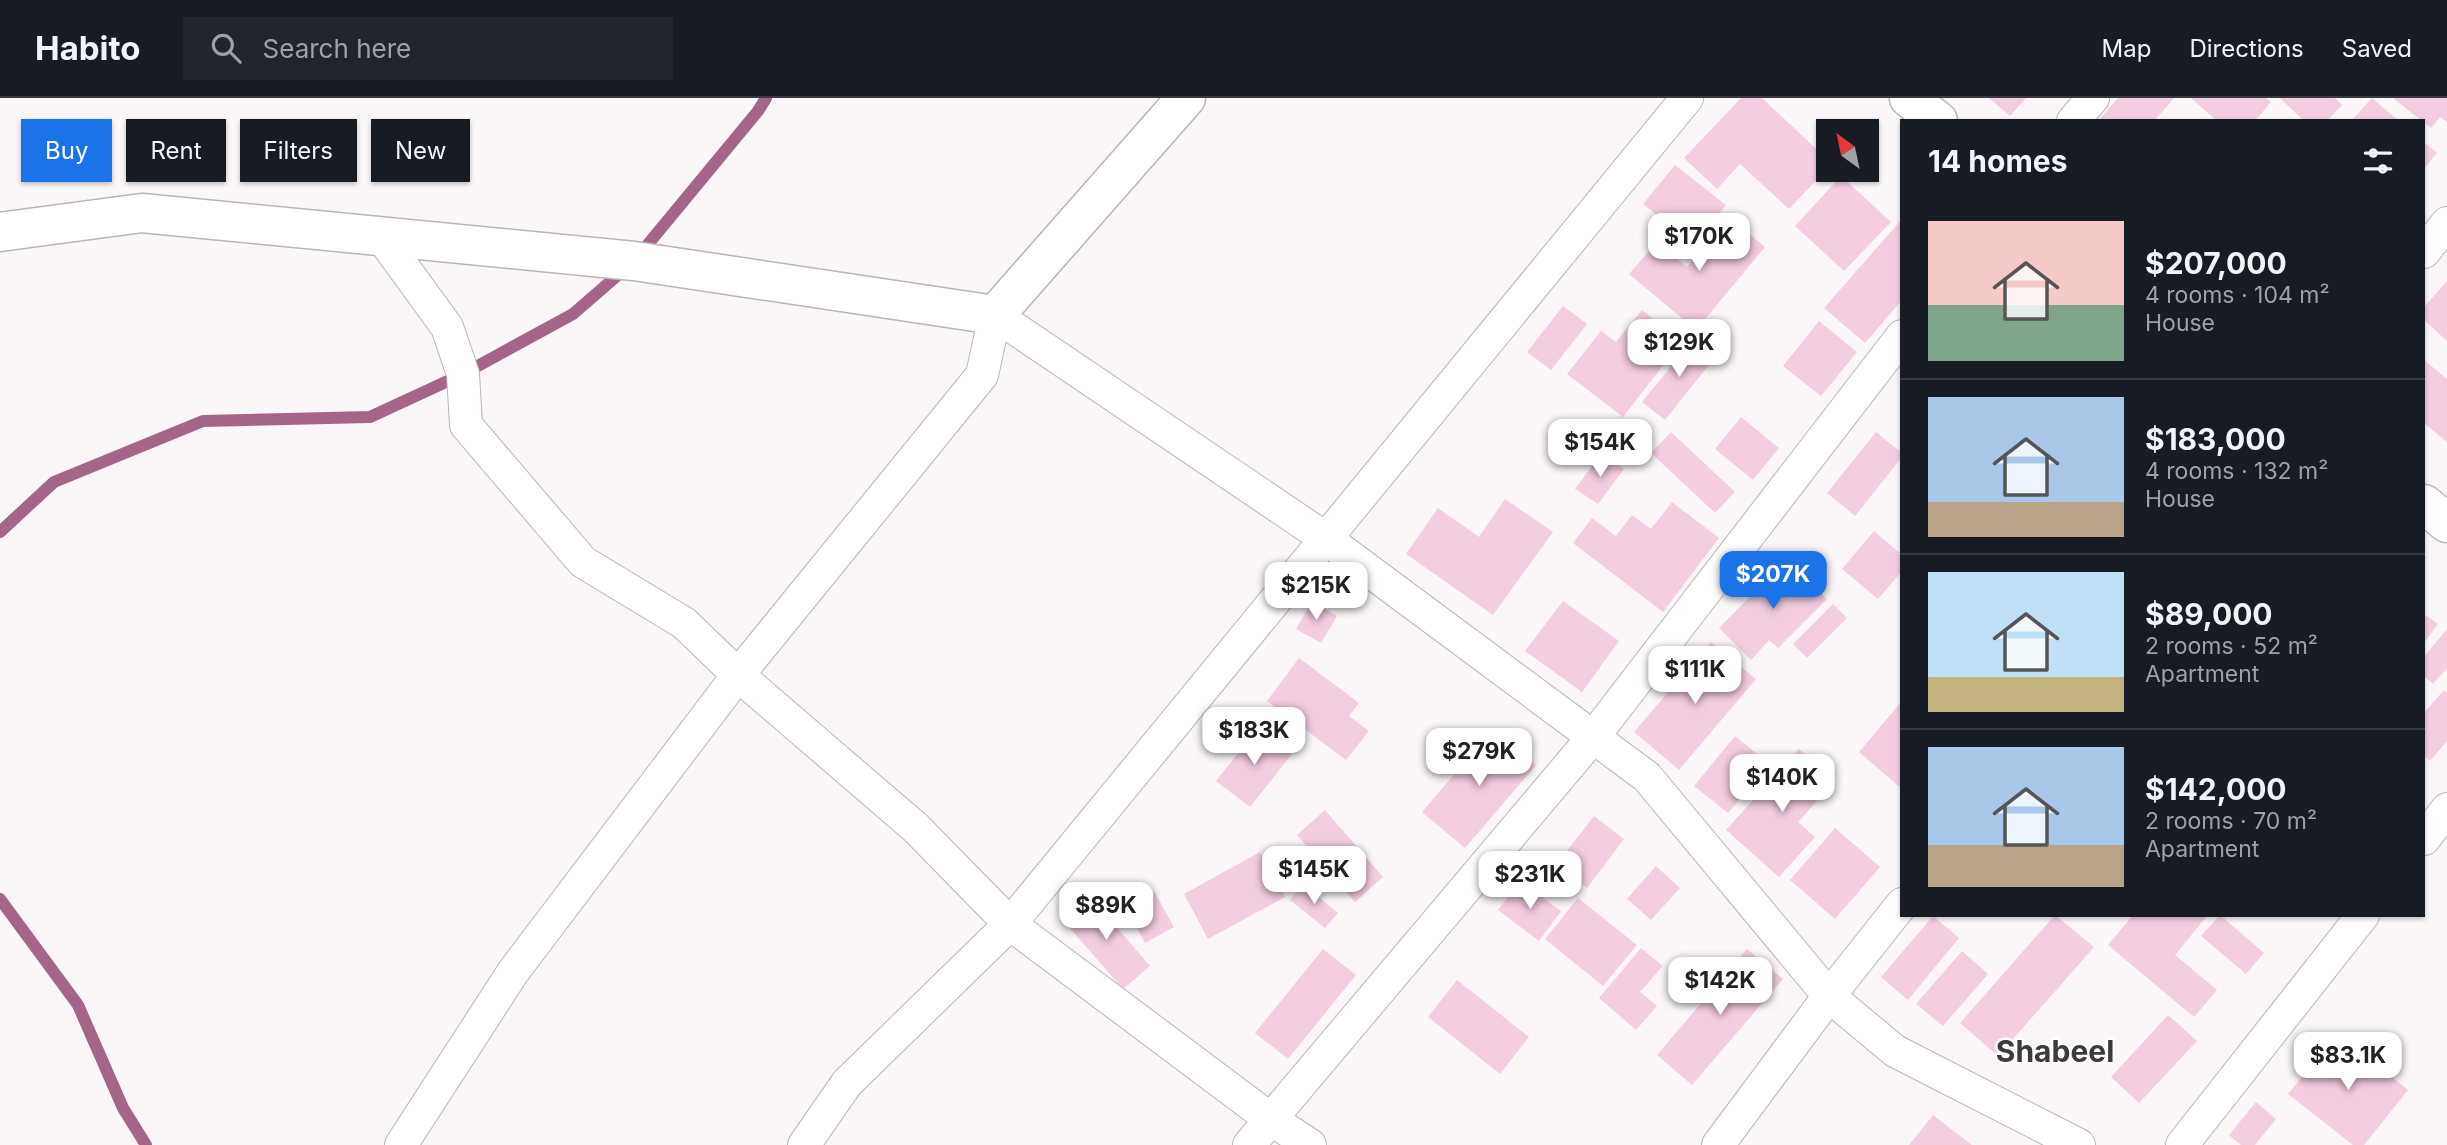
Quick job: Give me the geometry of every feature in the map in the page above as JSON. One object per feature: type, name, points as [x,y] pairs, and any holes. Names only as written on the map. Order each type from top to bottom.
[{"type":"street","points":[[401,1145],[513,972],[738,675],[982,375],[995,315],[1186,98]]},
{"type":"street","points":[[804,1145],[847,1083],[1010,924],[1687,98]]},
{"type":"street","points":[[1909,98],[1935,119]]},
{"type":"street","points":[[2075,119],[2093,98]]},
{"type":"street","points":[[0,232],[142,214],[380,234],[634,261],[995,315],[1325,538],[1647,777],[1829,996],[1895,1051],[2079,1145]]},
{"type":"street","points":[[2425,251],[2447,223]]},
{"type":"street","points":[[380,234],[447,327],[463,374],[466,425],[583,562],[684,623],[738,675],[916,828],[1010,924],[1269,1118],[1310,1145]]},
{"type":"street","points":[[1249,1145],[1269,1118],[1594,736],[1900,339]]},
{"type":"street","points":[[2425,505],[2447,523]]},
{"type":"street","points":[[2425,838],[2447,810]]},
{"type":"street","points":[[1718,1145],[1829,996],[1900,907]]},
{"type":"street","points":[[2182,1145],[2361,917]]},
{"type":"building","points":[[1741,98],[1762,98],[1816,149],[1816,181],[1789,209],[1740,164],[1717,189],[1684,158]]},
{"type":"building","points":[[1989,98],[2026,98],[2010,116]]},
{"type":"building","points":[[2118,98],[2174,98],[2156,119],[2100,119]]},
{"type":"building","points":[[2191,98],[2266,98],[2271,102],[2257,119],[2215,119]]},
{"type":"building","points":[[2280,98],[2335,98],[2342,105],[2329,119],[2302,119]]},
{"type":"building","points":[[2372,98],[2397,119],[2353,119]]},
{"type":"building","points":[[2393,98],[2447,98],[2447,122],[2440,117],[2431,128],[2425,123],[2425,119],[2420,119]]},
{"type":"building","points":[[2425,143],[2437,153],[2425,168]]},
{"type":"building","points":[[1675,165],[1726,205],[1702,234],[1680,217],[1672,227],[1643,204]]},
{"type":"building","points":[[1835,182],[1848,182],[1891,222],[1844,271],[1795,226]]},
{"type":"building","points":[[1729,217],[1765,247],[1696,330],[1629,274],[1657,242],[1687,267]]},
{"type":"building","points":[[1900,221],[1900,302],[1865,343],[1824,308]]},
{"type":"building","points":[[2447,281],[2447,341],[2425,321],[2425,306]]},
{"type":"building","points":[[1563,306],[1587,324],[1551,370],[1527,352]]},
{"type":"building","points":[[1642,310],[1682,341],[1623,417],[1567,374],[1601,331],[1616,342]]},
{"type":"building","points":[[1819,321],[1857,352],[1821,396],[1783,366]]},
{"type":"building","points":[[1694,338],[1716,356],[1665,420],[1642,402]]},
{"type":"building","points":[[2425,361],[2447,379],[2447,442],[2425,424]]},
{"type":"building","points":[[1741,417],[1779,448],[1753,480],[1715,449]]},
{"type":"building","points":[[1671,432],[1735,492],[1715,513],[1651,453]]},
{"type":"building","points":[[1876,432],[1900,451],[1900,460],[1855,516],[1827,493]]},
{"type":"building","points":[[1602,453],[1624,469],[1598,504],[1575,489]]},
{"type":"building","points":[[1505,499],[1553,532],[1493,615],[1406,554],[1438,508],[1479,537]]},
{"type":"building","points":[[1672,502],[1719,538],[1663,612],[1573,543],[1592,518],[1616,536],[1632,515],[1651,529]]},
{"type":"building","points":[[1874,531],[1900,553],[1900,573],[1878,599],[1842,569]]},
{"type":"building","points":[[1786,560],[1827,599],[1778,648],[1769,640],[1751,660],[1719,628]]},
{"type":"building","points":[[1312,601],[1337,616],[1321,643],[1296,629]]},
{"type":"building","points":[[1563,601],[1619,641],[1582,692],[1525,651]]},
{"type":"building","points":[[1833,604],[1847,618],[1807,658],[1793,644]]},
{"type":"building","points":[[2425,615],[2438,624],[2425,642]]},
{"type":"building","points":[[2447,629],[2447,668],[2433,684],[2425,677],[2425,656]]},
{"type":"building","points":[[1711,642],[1756,679],[1679,770],[1634,732]]},
{"type":"building","points":[[1299,658],[1359,703],[1349,716],[1369,731],[1346,760],[1267,701]]},
{"type":"building","points":[[2444,690],[2447,693],[2447,741],[2430,761],[2425,756],[2425,712]]},
{"type":"building","points":[[1900,703],[1900,787],[1859,752]]},
{"type":"building","points":[[1258,728],[1292,754],[1250,807],[1216,781]]},
{"type":"building","points":[[1493,729],[1536,765],[1465,848],[1422,812]]},
{"type":"building","points":[[1735,736],[1769,764],[1728,813],[1694,786]]},
{"type":"building","points":[[1799,749],[1835,781],[1798,822],[1815,837],[1779,877],[1726,830]]},
{"type":"building","points":[[1325,810],[1383,877],[1355,902],[1297,835]]},
{"type":"building","points":[[1594,816],[1624,839],[1587,888],[1556,865]]},
{"type":"building","points":[[1835,828],[1880,867],[1835,919],[1790,880]]},
{"type":"building","points":[[1260,852],[1285,897],[1208,939],[1184,894]]},
{"type":"building","points":[[1656,866],[1680,888],[1651,920],[1627,899]]},
{"type":"building","points":[[1520,881],[1561,911],[1539,941],[1498,910]]},
{"type":"building","points":[[1303,884],[1338,913],[1325,928],[1290,900]]},
{"type":"building","points":[[1154,891],[1174,927],[1145,943],[1126,907]]},
{"type":"building","points":[[1089,895],[1150,966],[1123,989],[1062,919]]},
{"type":"building","points":[[1578,898],[1637,945],[1603,986],[1545,939]]},
{"type":"building","points":[[1932,917],[1959,938],[1908,1000],[1881,977]]},
{"type":"building","points":[[2053,917],[2057,917],[2094,947],[1998,1056],[1960,1023]]},
{"type":"building","points":[[2131,917],[2206,917],[2175,955],[2217,990],[2194,1017],[2108,945]]},
{"type":"building","points":[[2218,917],[2222,917],[2264,953],[2246,974],[2201,936]]},
{"type":"building","points":[[1641,948],[1663,966],[1640,992],[1657,1006],[1636,1030],[1599,998]]},
{"type":"building","points":[[1323,949],[1356,975],[1288,1059],[1255,1033]]},
{"type":"building","points":[[1747,949],[1783,979],[1692,1085],[1657,1055]]},
{"type":"building","points":[[1962,951],[1988,974],[1943,1026],[1916,1004]]},
{"type":"building","points":[[1457,980],[1529,1037],[1500,1074],[1428,1017]]},
{"type":"building","points":[[2168,1015],[2197,1041],[2139,1103],[2111,1077]]},
{"type":"building","points":[[2337,1034],[2408,1090],[2364,1145],[2353,1145],[2288,1094]]},
{"type":"building","points":[[2256,1102],[2276,1119],[2255,1145],[2241,1145],[2229,1135]]},
{"type":"building","points":[[1933,1115],[1972,1145],[1909,1145]]},
{"type":"waterway","points":[[639,255],[766,98]]},
{"type":"waterway","points":[[0,532],[54,482],[203,421],[370,417],[463,374],[573,314],[626,268]]},
{"type":"waterway","points":[[0,899],[78,1005],[123,1108],[146,1145]]},
{"type":"district","name":"Shabeel","points":[[2055,1052]]}]
